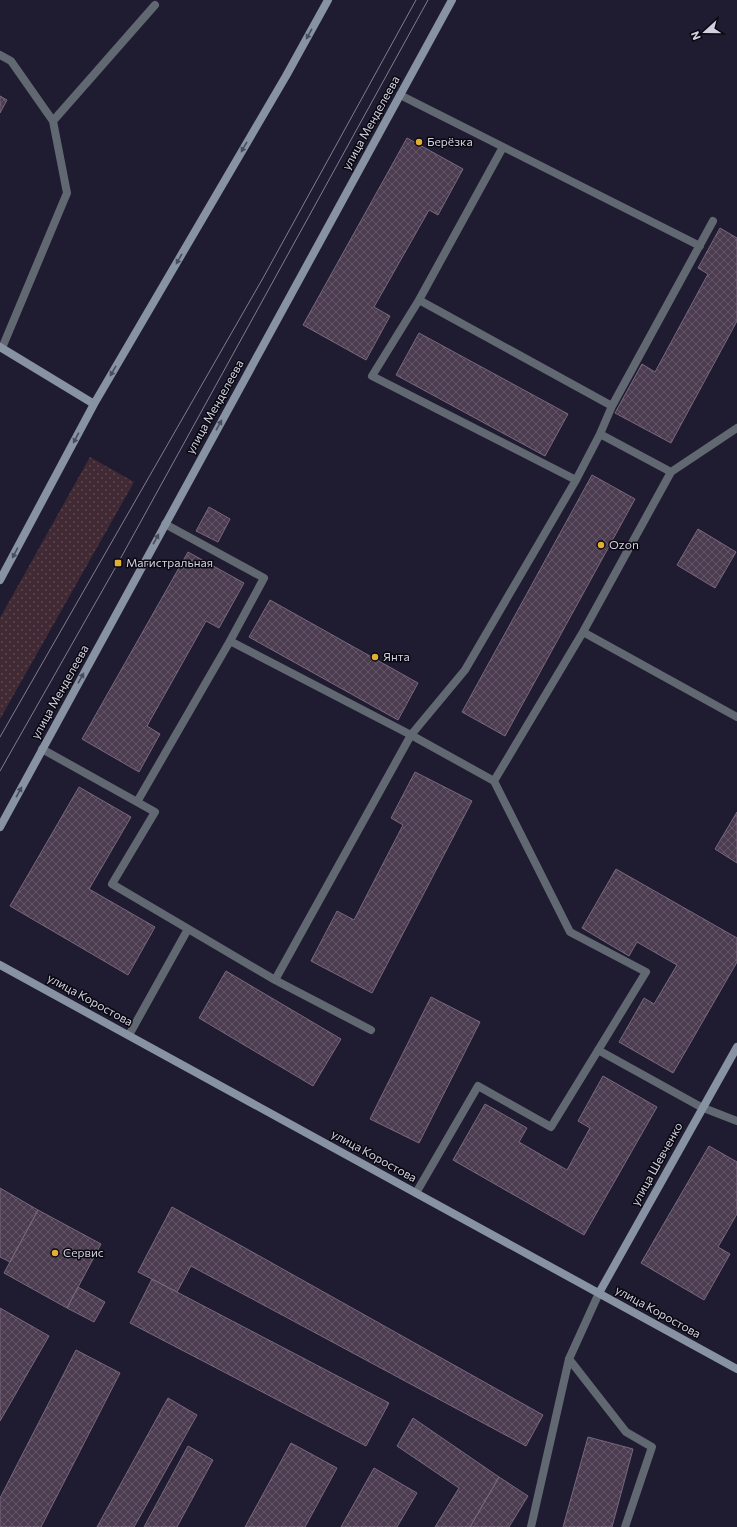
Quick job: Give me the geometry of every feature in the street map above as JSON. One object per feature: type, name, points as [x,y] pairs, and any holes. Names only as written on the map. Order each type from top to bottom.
[{"type":"main road","points":[[0,580],[94,404],[282,83],[328,0]]},
{"type":"main road","name":"улица Менделеева","points":[[0,826],[452,0]]},
{"type":"main road","points":[[1,348],[94,404]]},
{"type":"main road","name":"улица Коростова","points":[[0,965],[737,1369]]},
{"type":"main road","name":"улица Шевченко","points":[[599,1293],[737,1047]]},
{"type":"lane","points":[[53,121],[155,5]]},
{"type":"lane","points":[[0,55],[10,61],[53,121],[67,193],[1,348]]},
{"type":"lane","points":[[400,95],[700,246]]},
{"type":"lane","points":[[503,147],[419,300],[372,376],[576,480]]},
{"type":"lane","points":[[275,980],[411,735],[465,670],[576,480],[600,434],[612,406],[713,221]]},
{"type":"lane","points":[[419,300],[612,406]]},
{"type":"lane","points":[[494,781],[583,632],[671,472],[737,428]]},
{"type":"lane","points":[[600,434],[671,472]]},
{"type":"lane","points":[[137,802],[264,578],[165,524]]},
{"type":"lane","points":[[583,632],[737,717]]},
{"type":"lane","points":[[230,640],[411,735],[494,781],[570,932],[646,972],[551,1127],[478,1086],[416,1193]]},
{"type":"lane","points":[[42,748],[155,812],[112,884],[275,980],[371,1030]]},
{"type":"lane","points":[[128,1035],[188,929]]},
{"type":"lane","points":[[598,1050],[701,1107],[737,1121]]},
{"type":"lane","points":[[531,1527],[569,1359],[599,1293]]},
{"type":"lane","points":[[569,1359],[626,1432],[652,1447],[625,1527]]},
{"type":"shaded area","points":[[90,457],[134,482],[0,719],[0,618]]},
{"type":"building","points":[[0,96],[7,100],[0,113]]},
{"type":"building","points":[[407,138],[463,169],[438,215],[429,210],[374,307],[390,316],[366,360],[303,325]]},
{"type":"building","points":[[720,228],[737,238],[737,321],[671,443],[615,413],[642,364],[655,372],[708,274],[698,268]]},
{"type":"building","points":[[419,333],[568,414],[545,456],[396,375]]},
{"type":"building","points":[[592,475],[635,499],[505,736],[462,712]]},
{"type":"building","points":[[209,507],[230,519],[218,542],[196,531]]},
{"type":"building","points":[[698,529],[736,552],[715,588],[677,565]]},
{"type":"building","points":[[188,552],[244,583],[219,628],[206,621],[147,726],[160,734],[139,772],[82,739]]},
{"type":"building","points":[[270,600],[418,683],[398,720],[249,637]]},
{"type":"building","points":[[415,772],[472,801],[372,993],[311,961],[337,911],[354,920],[403,825],[391,818]]},
{"type":"building","points":[[79,787],[131,817],[89,889],[155,927],[128,975],[10,906]]},
{"type":"building","points":[[737,812],[737,863],[715,849]]},
{"type":"building","points":[[616,869],[737,938],[737,962],[673,1073],[619,1042],[644,998],[654,1004],[677,965],[637,942],[629,956],[582,928]]},
{"type":"building","points":[[226,971],[341,1039],[313,1086],[199,1018]]},
{"type":"building","points":[[431,997],[480,1022],[419,1143],[370,1119]]},
{"type":"building","points":[[603,1076],[657,1107],[584,1235],[453,1160],[485,1104],[527,1128],[519,1142],[567,1170],[590,1128],[578,1121]]},
{"type":"building","points":[[709,1146],[737,1162],[737,1214],[718,1247],[730,1254],[704,1300],[641,1263]]},
{"type":"building","points":[[0,1188],[38,1210],[10,1262],[0,1257]]},
{"type":"building","points":[[172,1207],[543,1415],[526,1446],[191,1266],[177,1292],[138,1272]]},
{"type":"building","name":"Сервис","points":[[38,1210],[101,1244],[67,1308],[4,1273]]},
{"type":"building","points":[[152,1279],[389,1403],[366,1446],[130,1323]]},
{"type":"building","points":[[78,1287],[105,1302],[94,1322],[67,1308]]},
{"type":"building","points":[[0,1308],[49,1336],[0,1421]]},
{"type":"building","points":[[76,1350],[120,1373],[41,1527],[0,1527],[0,1498]]},
{"type":"building","points":[[168,1398],[197,1415],[134,1527],[97,1527]]},
{"type":"building","points":[[413,1418],[499,1477],[470,1527],[435,1527],[459,1488],[397,1446]]},
{"type":"building","points":[[588,1437],[633,1449],[612,1527],[563,1527]]},
{"type":"building","points":[[291,1443],[337,1468],[305,1527],[245,1527]]},
{"type":"building","points":[[188,1446],[213,1460],[177,1527],[144,1527]]},
{"type":"building","points":[[374,1468],[417,1493],[397,1527],[341,1527]]},
{"type":"building","points":[[499,1477],[528,1496],[509,1527],[470,1527]]},
{"type":"tram line","points":[[0,737],[263,278],[416,0]]},
{"type":"tram line","points":[[0,771],[118,563],[428,0]]},
{"type":"place","name":"Берёзка","points":[[419,142]]},
{"type":"place","name":"Ozon","points":[[601,545]]},
{"type":"place","name":"Магистральная","points":[[118,563]]},
{"type":"place","name":"Янта","points":[[375,657]]},
{"type":"place","name":"Сервис","points":[[55,1253]]}]
